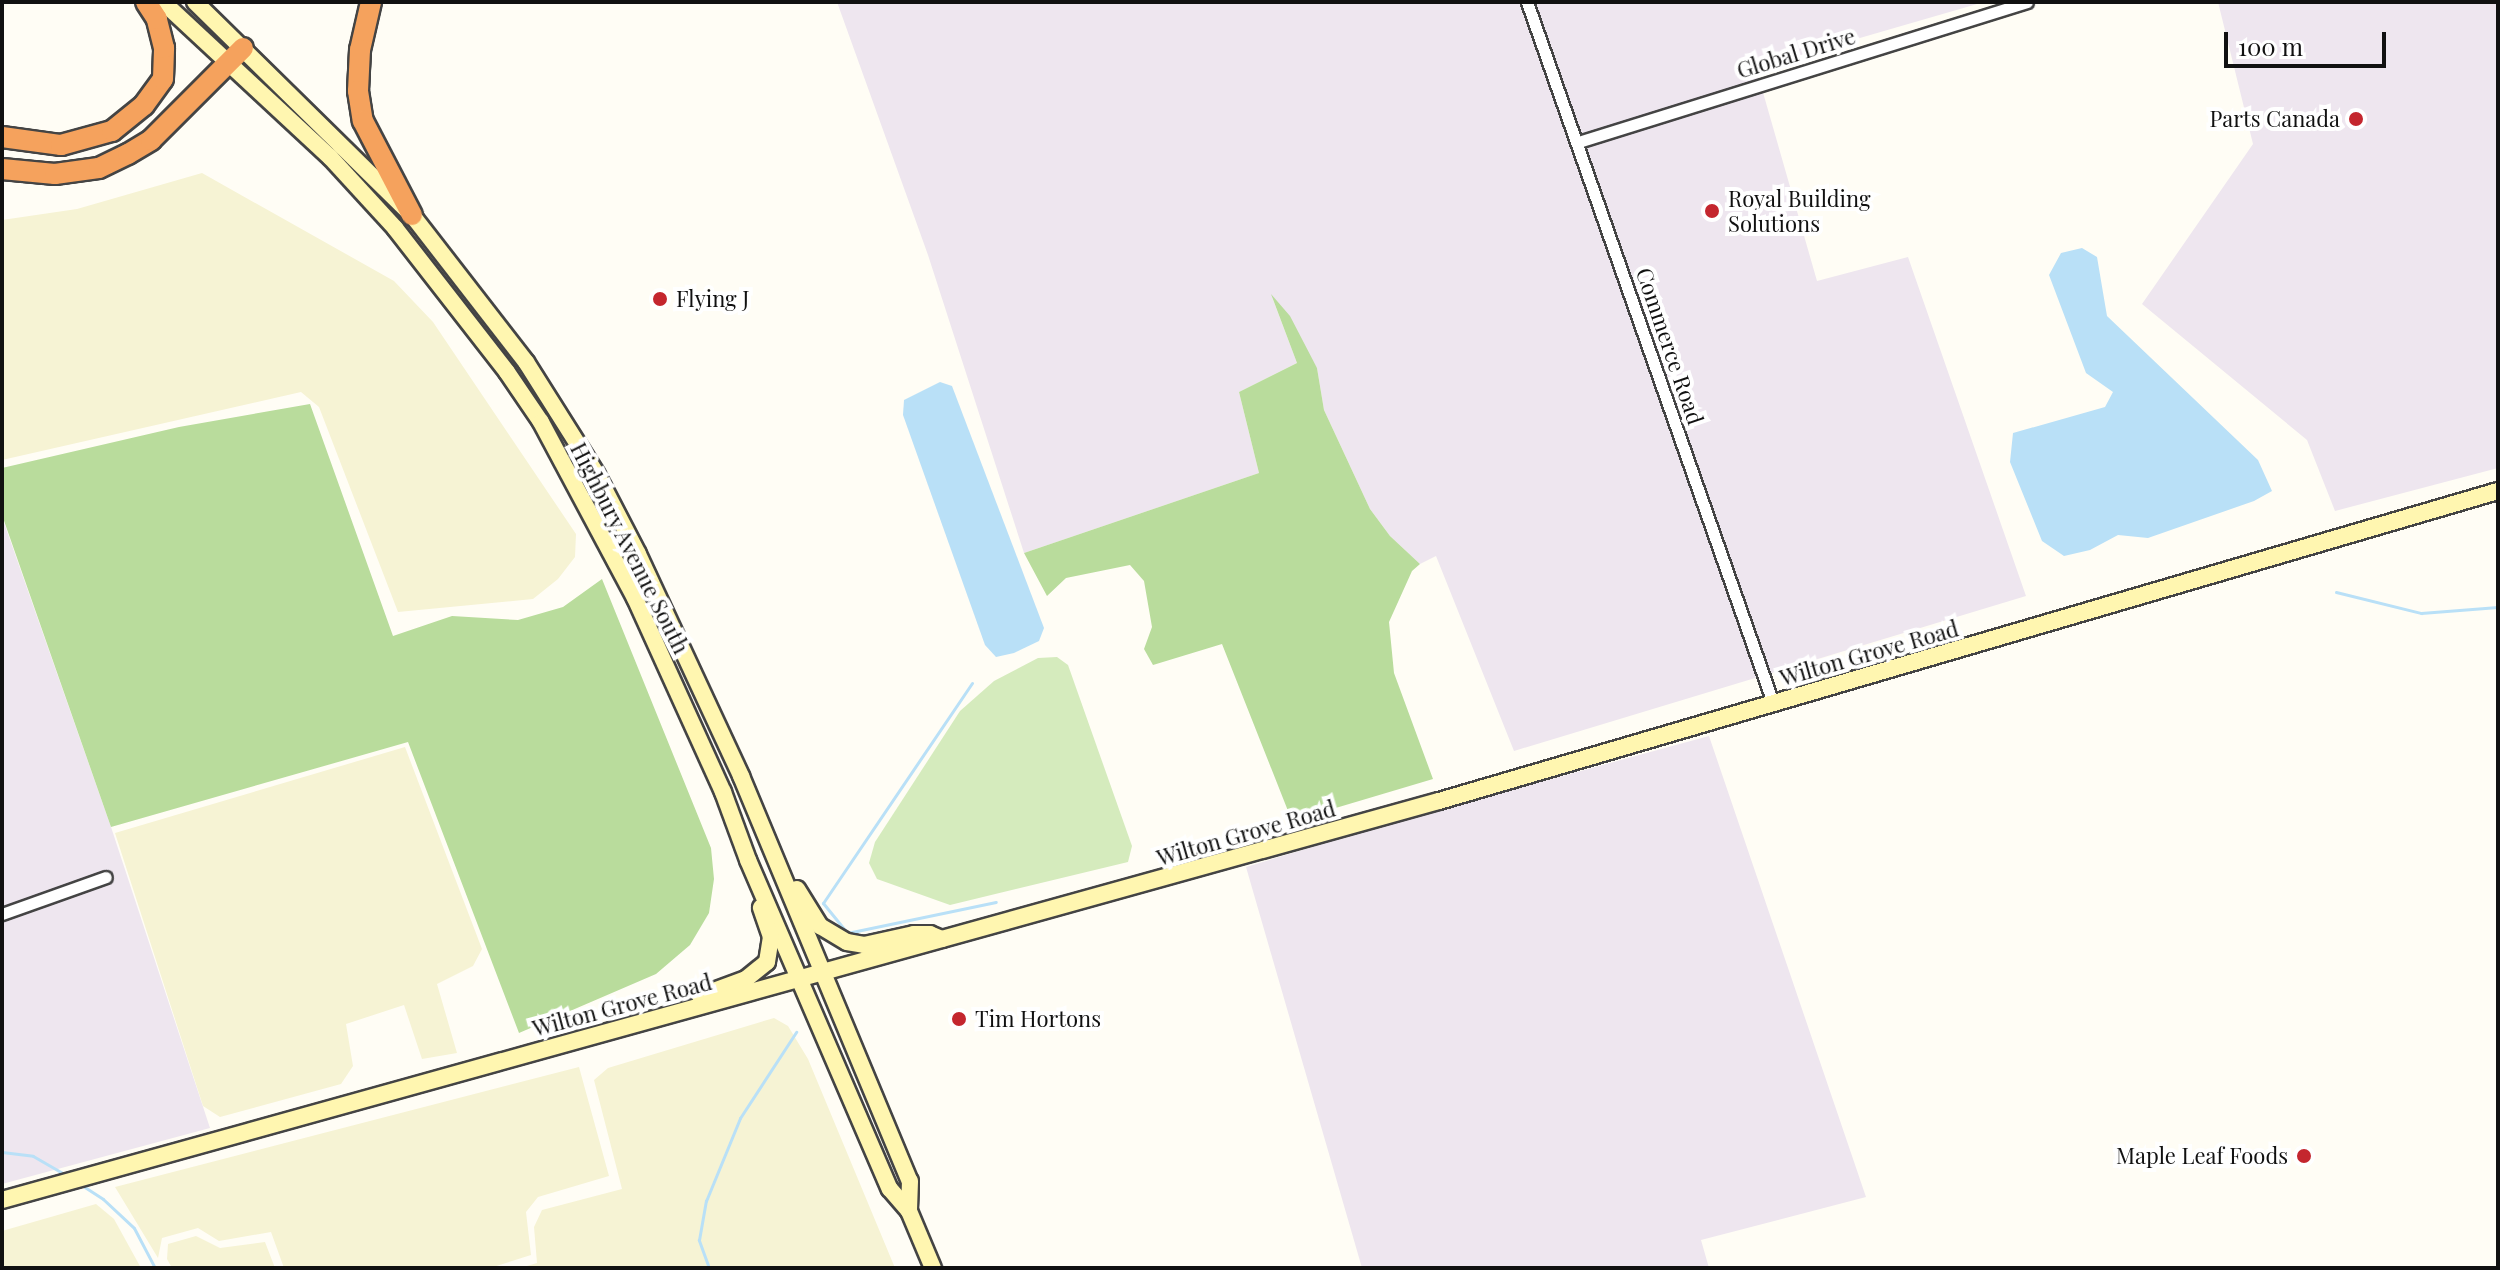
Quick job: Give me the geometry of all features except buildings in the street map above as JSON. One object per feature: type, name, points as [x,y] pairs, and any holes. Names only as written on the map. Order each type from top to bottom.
[{"type":"highway","points":[[2,137],[61,145],[112,131],[144,105],[163,79],[164,48],[157,19],[146,2]]},
{"type":"highway","points":[[371,2],[360,50],[358,91],[363,121],[412,215]]},
{"type":"highway","points":[[2,169],[55,174],[99,168],[151,140],[243,48]]},
{"type":"main road","name":"Highbury Avenue South","points":[[163,2],[330,157],[395,228],[507,372],[541,422],[635,598],[723,792],[748,860],[890,1189],[909,1211],[933,1268]]},
{"type":"main road","name":"Highbury Avenue South","points":[[195,2],[412,215],[526,362],[617,511],[705,697],[910,1181],[909,1211]]},
{"type":"main road","name":"Wilton Grove Road","points":[[2,1200],[1439,801],[2498,491]]},
{"type":"main road","points":[[772,851],[808,908],[833,936],[864,945],[914,934],[930,934],[944,940]]},
{"type":"main road","points":[[600,1034],[647,1013],[746,979],[767,962],[771,937],[748,860]]},
{"type":"street","name":"Commerce Road","points":[[1527,2],[1773,703]]},
{"type":"street","name":"Global Drive","points":[[1578,142],[2027,2]]},
{"type":"street","points":[[2,914],[106,877]]},
{"type":"shaded area","points":[[837,2],[1984,2],[1756,68],[1817,281],[1908,257],[2026,596],[1514,751],[1436,556],[1420,564],[1390,536],[1370,509],[1324,410],[1317,368],[1272,297],[1297,363],[1239,392],[1259,473],[1024,553],[928,255]]},
{"type":"shaded area","points":[[2218,2],[2498,2],[2498,468],[2335,511],[2307,440],[2142,304],[2253,144]]},
{"type":"shaded area","points":[[202,173],[394,281],[433,322],[576,534],[575,557],[558,579],[533,599],[398,612],[319,407],[301,392],[2,460],[2,220],[77,209]]},
{"type":"shaded area","points":[[2,517],[111,827],[210,1128],[2,1184]]},
{"type":"shaded area","points":[[1709,736],[1866,1197],[1701,1240],[1709,1268],[1362,1268],[1246,867],[1408,818]]},
{"type":"shaded area","points":[[405,747],[482,949],[473,966],[437,984],[457,1053],[422,1059],[404,1005],[346,1024],[353,1066],[341,1084],[220,1117],[203,1106],[115,833]]},
{"type":"shaded area","points":[[774,1018],[788,1026],[808,1059],[895,1268],[520,1268],[537,1263],[534,1227],[542,1210],[622,1189],[594,1080],[608,1068]]},
{"type":"shaded area","points":[[579,1067],[609,1176],[538,1197],[526,1212],[531,1255],[490,1268],[284,1268],[271,1232],[219,1241],[198,1228],[162,1238],[158,1258],[115,1187]]},
{"type":"shaded area","points":[[96,1204],[114,1219],[141,1268],[2,1268],[2,1231]]},
{"type":"shaded area","points":[[196,1236],[220,1248],[265,1242],[275,1268],[172,1268],[167,1259],[168,1244]]},
{"type":"green space","points":[[1271,294],[1290,316],[1317,368],[1324,410],[1370,509],[1390,536],[1420,564],[1412,571],[1389,622],[1394,673],[1433,779],[1292,821],[1222,644],[1153,665],[1144,649],[1152,627],[1144,581],[1130,565],[1066,578],[1047,596],[1024,553],[1259,473],[1239,392],[1297,363]]},
{"type":"green space","points":[[310,404],[393,636],[452,616],[518,620],[563,607],[602,579],[711,848],[714,879],[709,913],[690,945],[656,974],[519,1033],[408,742],[111,827],[2,515],[2,468],[179,427]]},
{"type":"green space","points":[[1057,657],[1068,665],[1132,846],[1128,862],[950,905],[877,879],[869,863],[875,842],[960,711],[994,681],[1038,658]]},
{"type":"water","points":[[2082,248],[2097,257],[2107,316],[2258,460],[2272,491],[2254,501],[2148,538],[2118,535],[2090,550],[2064,556],[2042,541],[2010,462],[2013,433],[2105,407],[2113,392],[2086,373],[2049,275],[2061,253]]},
{"type":"water","points":[[940,382],[952,386],[1044,628],[1039,641],[1014,653],[996,657],[985,645],[903,415],[904,400]]},
{"type":"waterway","points":[[2336,592],[2421,613],[2498,607]]},
{"type":"waterway","points":[[972,683],[823,903],[847,933],[996,902]]},
{"type":"waterway","points":[[709,1268],[699,1240],[706,1201],[740,1118],[796,1032]]},
{"type":"waterway","points":[[2,1152],[33,1156],[66,1175]]},
{"type":"waterway","points":[[83,1186],[103,1199],[134,1228],[155,1268]]},
{"type":"place","name":"Parts Canada","points":[[2356,119]]},
{"type":"place","name":"Royal Building Solutions","points":[[1712,211]]},
{"type":"place","name":"Flying J","points":[[660,299]]},
{"type":"place","name":"Tim Hortons","points":[[959,1019]]},
{"type":"place","name":"Maple Leaf Foods","points":[[2304,1156]]}]
